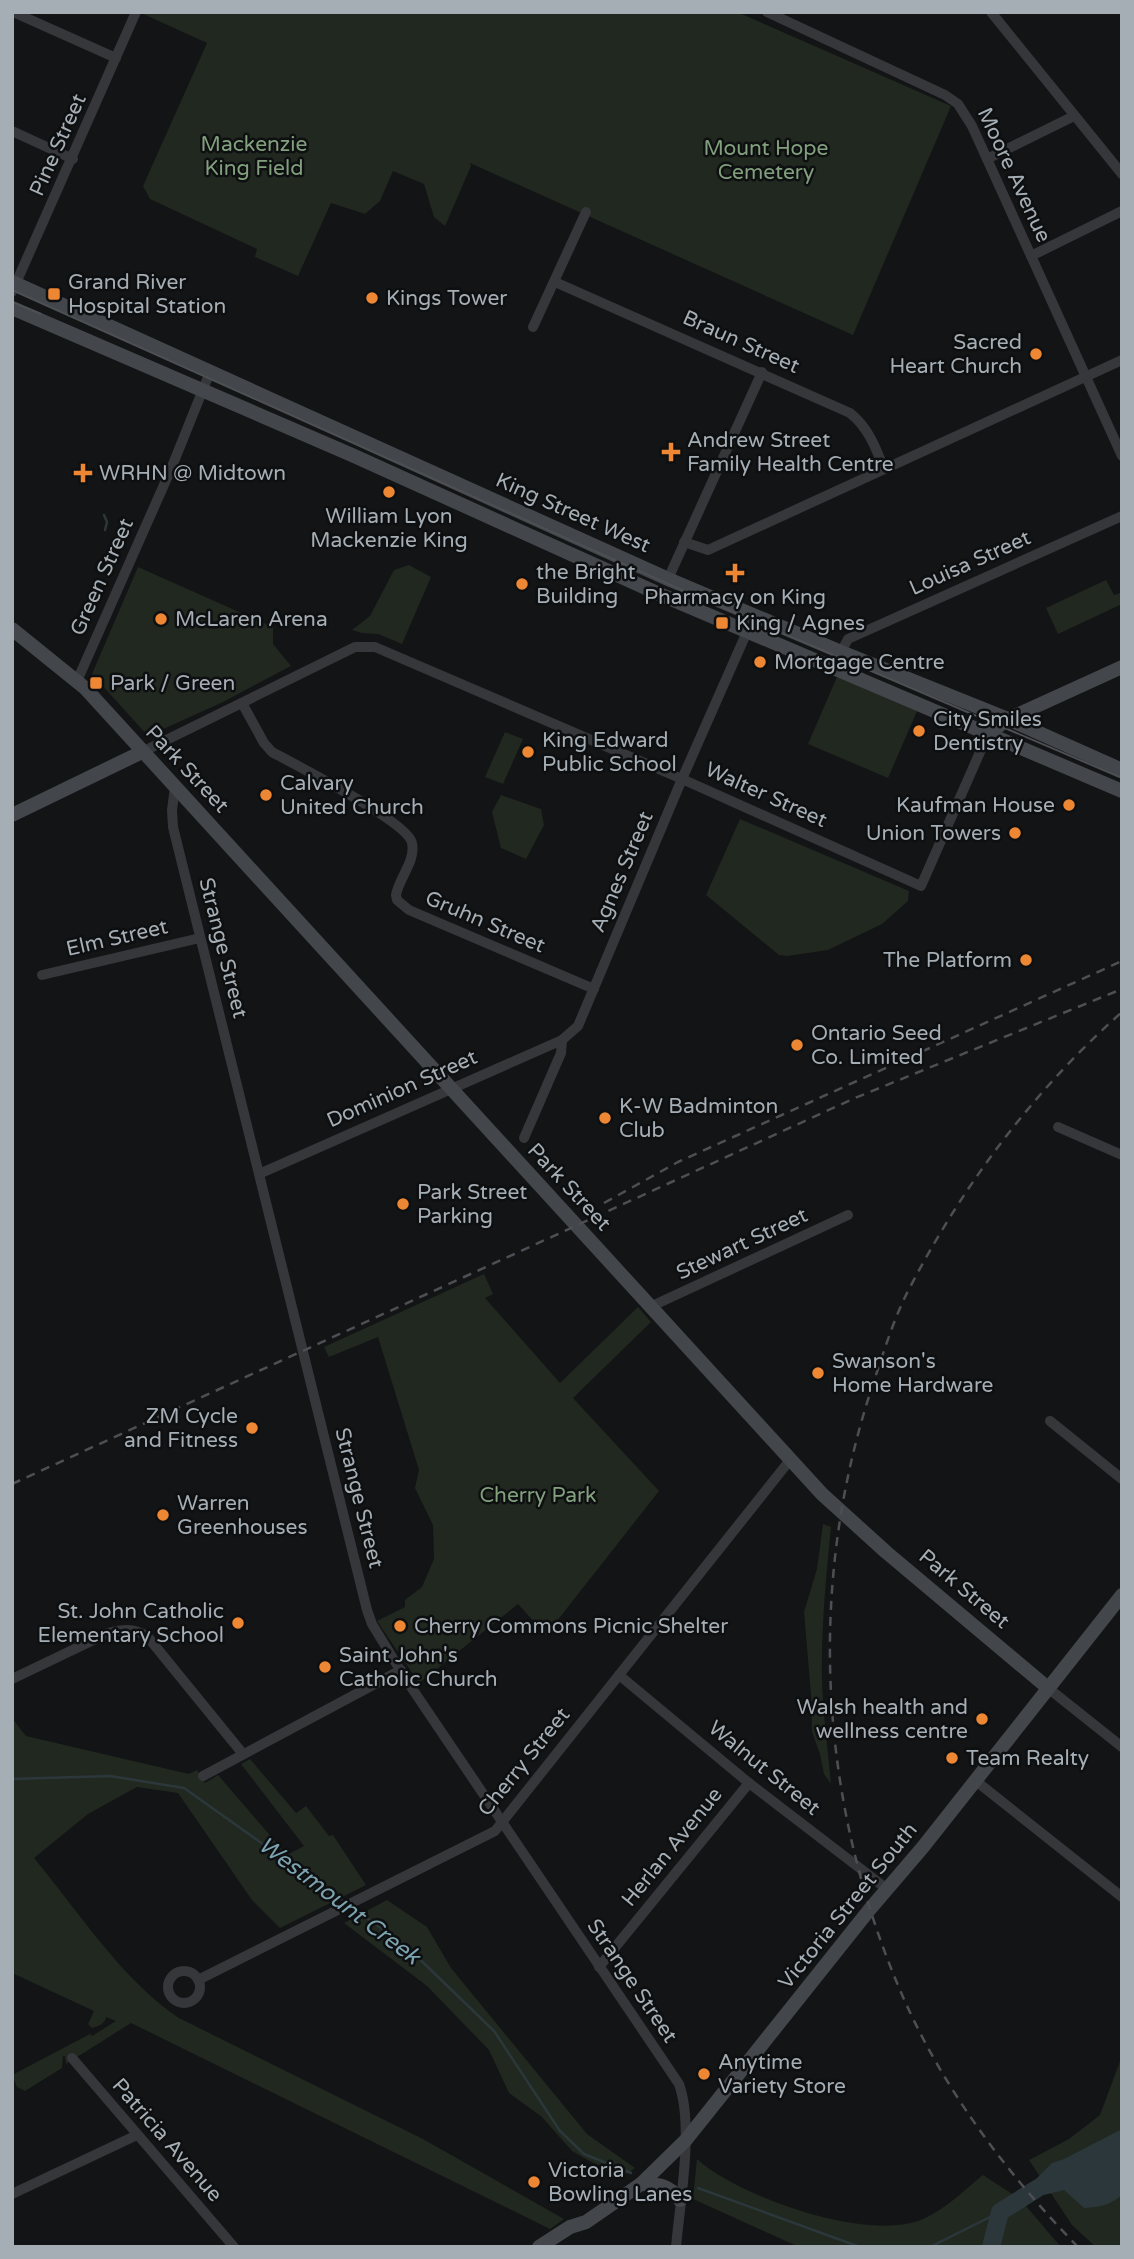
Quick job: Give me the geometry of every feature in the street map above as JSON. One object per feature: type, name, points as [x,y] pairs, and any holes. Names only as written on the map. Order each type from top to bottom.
[{"type":"main road","name":"King Street West","points":[[14,286],[668,579],[1008,719],[1122,771]]},
{"type":"main road","name":"King Street West","points":[[12,308],[747,631],[1122,791]]},
{"type":"main road","name":"Park Street","points":[[13,630],[77,681],[790,1460],[848,1519],[1048,1688]]},
{"type":"main road","points":[[988,734],[1008,719],[1122,667]]},
{"type":"main road","points":[[12,815],[142,752]]},
{"type":"main road","name":"Victoria Street South","points":[[539,2247],[570,2227],[586,2222],[641,2184],[685,2141],[1120,1602]]},
{"type":"main road","points":[[641,2184],[663,2185],[680,2200]]},
{"type":"main road","name":"Victoria Street South","points":[[553,2247],[582,2230],[586,2222]]},
{"type":"street","points":[[13,12],[116,58]]},
{"type":"street","name":"Pine Street","points":[[14,286],[73,159],[136,12]]},
{"type":"street","name":"Moore Avenue","points":[[767,12],[945,95],[958,104],[987,159],[1122,457]]},
{"type":"street","points":[[991,12],[1122,174]]},
{"type":"street","points":[[987,159],[1074,116]]},
{"type":"street","points":[[12,131],[73,159]]},
{"type":"street","points":[[1031,256],[1122,211]]},
{"type":"street","points":[[534,327],[586,212]]},
{"type":"street","name":"Braun Street","points":[[555,282],[850,413],[861,421],[884,469]]},
{"type":"street","points":[[684,542],[708,550],[1122,360]]},
{"type":"street","name":"Green Street","points":[[77,681],[211,372]]},
{"type":"street","points":[[668,579],[762,372]]},
{"type":"street","name":"Louisa Street","points":[[841,652],[848,639],[1122,516]]},
{"type":"street","name":"Agnes Street","points":[[524,1138],[561,1053],[562,1040],[578,1026],[754,616]]},
{"type":"street","name":"Walter Street","points":[[242,703],[343,653],[363,646],[386,650],[921,886],[988,734]]},
{"type":"street","points":[[142,752],[242,703]]},
{"type":"street","name":"Gruhn Street","points":[[242,703],[264,743],[272,752],[386,817],[409,835],[412,852],[396,895],[402,905],[594,989]]},
{"type":"street","name":"Strange Street","points":[[175,787],[173,827],[367,1610],[372,1624],[401,1670],[678,2084],[686,2112],[676,2247]]},
{"type":"street","name":"Elm Street","points":[[42,975],[200,938]]},
{"type":"street","name":"Dominion Street","points":[[259,1174],[562,1040]]},
{"type":"street","points":[[1058,1127],[1122,1155]]},
{"type":"street","name":"Stewart Street","points":[[652,1307],[848,1215]]},
{"type":"street","points":[[1050,1421],[1118,1475],[1122,1462]]},
{"type":"street","name":"Cherry Street","points":[[198,1980],[495,1832],[790,1460]]},
{"type":"street","points":[[12,1679],[108,1633],[124,1629],[135,1630],[147,1636],[243,1754]]},
{"type":"street","points":[[203,1776],[401,1670]]},
{"type":"street","name":"Walnut Street","points":[[619,1675],[749,1783],[887,1889]]},
{"type":"street","name":"Park Street","points":[[1048,1688],[1122,1747]]},
{"type":"street","points":[[976,1781],[1122,1897]]},
{"type":"street","name":"Herlan Avenue","points":[[599,1968],[749,1783]]},
{"type":"street","name":"Patricia Avenue","points":[[72,2058],[230,2246]]},
{"type":"street","points":[[12,2194],[137,2135]]},
{"type":"green space","name":"Mount Hope Cemetery","points":[[139,12],[737,12],[951,106],[853,335],[470,163],[445,226],[434,217],[424,184],[393,171],[380,201],[365,214],[331,203],[298,276],[255,257],[257,249],[150,199],[143,186],[207,43]]},
{"type":"green space","points":[[409,565],[431,577],[402,644],[378,634],[352,630],[370,616],[394,570]]},
{"type":"green space","points":[[138,567],[273,627],[273,644],[291,666],[223,702],[148,736],[92,674]]},
{"type":"green space","points":[[1106,580],[1114,595],[1120,593],[1122,604],[1058,634],[1046,608]]},
{"type":"green space","points":[[837,677],[917,711],[888,778],[808,744]]},
{"type":"green space","points":[[505,732],[523,739],[503,784],[485,777]]},
{"type":"green space","points":[[501,795],[541,809],[544,825],[526,859],[501,848],[492,812]]},
{"type":"green space","points":[[740,819],[909,891],[908,901],[882,924],[828,950],[779,955],[706,895]]},
{"type":"green space","name":"Cherry Park","points":[[484,1274],[493,1294],[485,1298],[560,1383],[638,1307],[651,1322],[573,1398],[659,1491],[546,1635],[518,1604],[419,1683],[377,1621],[405,1607],[405,1600],[422,1587],[434,1559],[433,1525],[415,1488],[419,1470],[378,1337],[329,1357],[324,1347]]},
{"type":"green space","points":[[823,1524],[831,1527],[824,1604],[822,1680],[831,1784],[824,1774],[812,1732],[804,1612],[817,1569]]},
{"type":"green space","points":[[12,1718],[26,1736],[189,1774],[197,1770],[205,1783],[218,1775],[287,1855],[304,1846],[241,1764],[250,1759],[296,1813],[306,1806],[329,1836],[333,1835],[366,1885],[280,1928],[252,1900],[178,1793],[137,1787],[88,1814],[34,1858],[120,1965],[139,1985],[179,2018],[423,2139],[564,2219],[550,2229],[131,2023],[66,2064],[63,2056],[62,2068],[25,2091],[17,2087],[12,2075],[90,2034],[92,2036],[116,2021],[106,2017],[103,2023],[92,2028],[88,2024],[94,2011],[12,1973]]},
{"type":"green space","points":[[387,1900],[427,1927],[451,1968],[587,2134],[635,2168],[620,2178],[572,2151],[542,2117],[509,2093],[489,2050],[427,1986],[344,1923]]},
{"type":"green space","points":[[1122,2056],[1122,2247],[1096,2247],[1072,2225],[1029,2160],[1069,2139],[1100,2115]]},
{"type":"green space","points":[[697,2159],[716,2173],[771,2200],[835,2220],[866,2225],[894,2225],[918,2221],[944,2207],[983,2175],[1020,2199],[1061,2247],[799,2247],[693,2199]]},
{"type":"shaded area","points":[[1122,2129],[1122,2195],[1112,2202],[1084,2208],[1064,2190],[1044,2195],[1033,2182],[1052,2163]]},
{"type":"waterway","points":[[104,515],[107,522],[105,530]]},
{"type":"waterway","name":"Westmount Creek","points":[[12,1779],[110,1776],[184,1788],[346,1903]]},
{"type":"waterway","name":"Westmount Creek","points":[[351,1907],[405,1945],[494,2031],[560,2131],[584,2154],[631,2173]]},
{"type":"waterway","name":"Westmount Creek","points":[[698,2188],[860,2247]]},
{"type":"waterway","name":"Westmount Creek","points":[[991,2247],[1000,2212],[1038,2188]]},
{"type":"waterway","name":"Westmount Creek","points":[[930,2247],[1000,2212]]},
{"type":"tram line","points":[[12,290],[684,591],[1122,778]]},
{"type":"tram line","points":[[12,302],[41,314]]},
{"type":"railway","points":[[604,1203],[678,1162],[1122,961]]},
{"type":"railway","points":[[12,1484],[855,1098],[1122,989]]},
{"type":"railway","points":[[1078,2247],[1026,2190],[979,2130],[938,2065],[903,1997],[875,1923],[853,1847],[838,1770],[831,1693],[831,1615],[837,1537],[852,1460],[873,1384],[907,1293],[951,1215],[1002,1142],[1059,1074],[1122,1012]]},
{"type":"place","name":"Grand River Hospital Station","points":[[54,294]]},
{"type":"place","name":"Kings Tower","points":[[372,298]]},
{"type":"place","name":"Sacred Heart Church","points":[[1036,354]]},
{"type":"place","name":"Andrew Street Family Health Centre","points":[[671,452]]},
{"type":"place","name":"WRHN @ Midtown","points":[[83,473]]},
{"type":"place","name":"William Lyon Mackenzie King","points":[[389,492]]},
{"type":"place","name":"Pharmacy on King","points":[[735,573]]},
{"type":"place","name":"the Bright Building","points":[[522,584]]},
{"type":"place","name":"McLaren Arena","points":[[161,619]]},
{"type":"place","name":"King / Agnes","points":[[722,623]]},
{"type":"place","name":"Mortgage Centre","points":[[760,662]]},
{"type":"place","name":"Park / Green","points":[[96,683]]},
{"type":"place","name":"City Smiles Dentistry","points":[[919,731]]},
{"type":"place","name":"King Edward Public School","points":[[528,752]]},
{"type":"place","name":"Calvary United Church","points":[[266,795]]},
{"type":"place","name":"Kaufman House","points":[[1069,805]]},
{"type":"place","name":"Union Towers","points":[[1015,833]]},
{"type":"place","name":"The Platform","points":[[1026,960]]},
{"type":"place","name":"Ontario Seed Co. Limited","points":[[797,1045]]},
{"type":"place","name":"K-W Badminton Club","points":[[605,1118]]},
{"type":"place","name":"Park Street Parking","points":[[403,1204]]},
{"type":"place","name":"Swanson's Home Hardware","points":[[818,1373]]},
{"type":"place","name":"ZM Cycle and Fitness","points":[[252,1428]]},
{"type":"place","name":"Warren Greenhouses","points":[[163,1515]]},
{"type":"place","name":"St. John Catholic Elementary School","points":[[238,1623]]},
{"type":"place","name":"Cherry Commons Picnic Shelter","points":[[400,1626]]},
{"type":"place","name":"Saint John's Catholic Church","points":[[325,1667]]},
{"type":"place","name":"Walsh health and wellness centre","points":[[982,1719]]},
{"type":"place","name":"Team Realty","points":[[952,1758]]},
{"type":"place","name":"Anytime Variety Store","points":[[704,2074]]},
{"type":"place","name":"Victoria Bowling Lanes","points":[[534,2182]]},
{"type":"park label","name":"Mackenzie King Field","points":[[254,156]]}]
